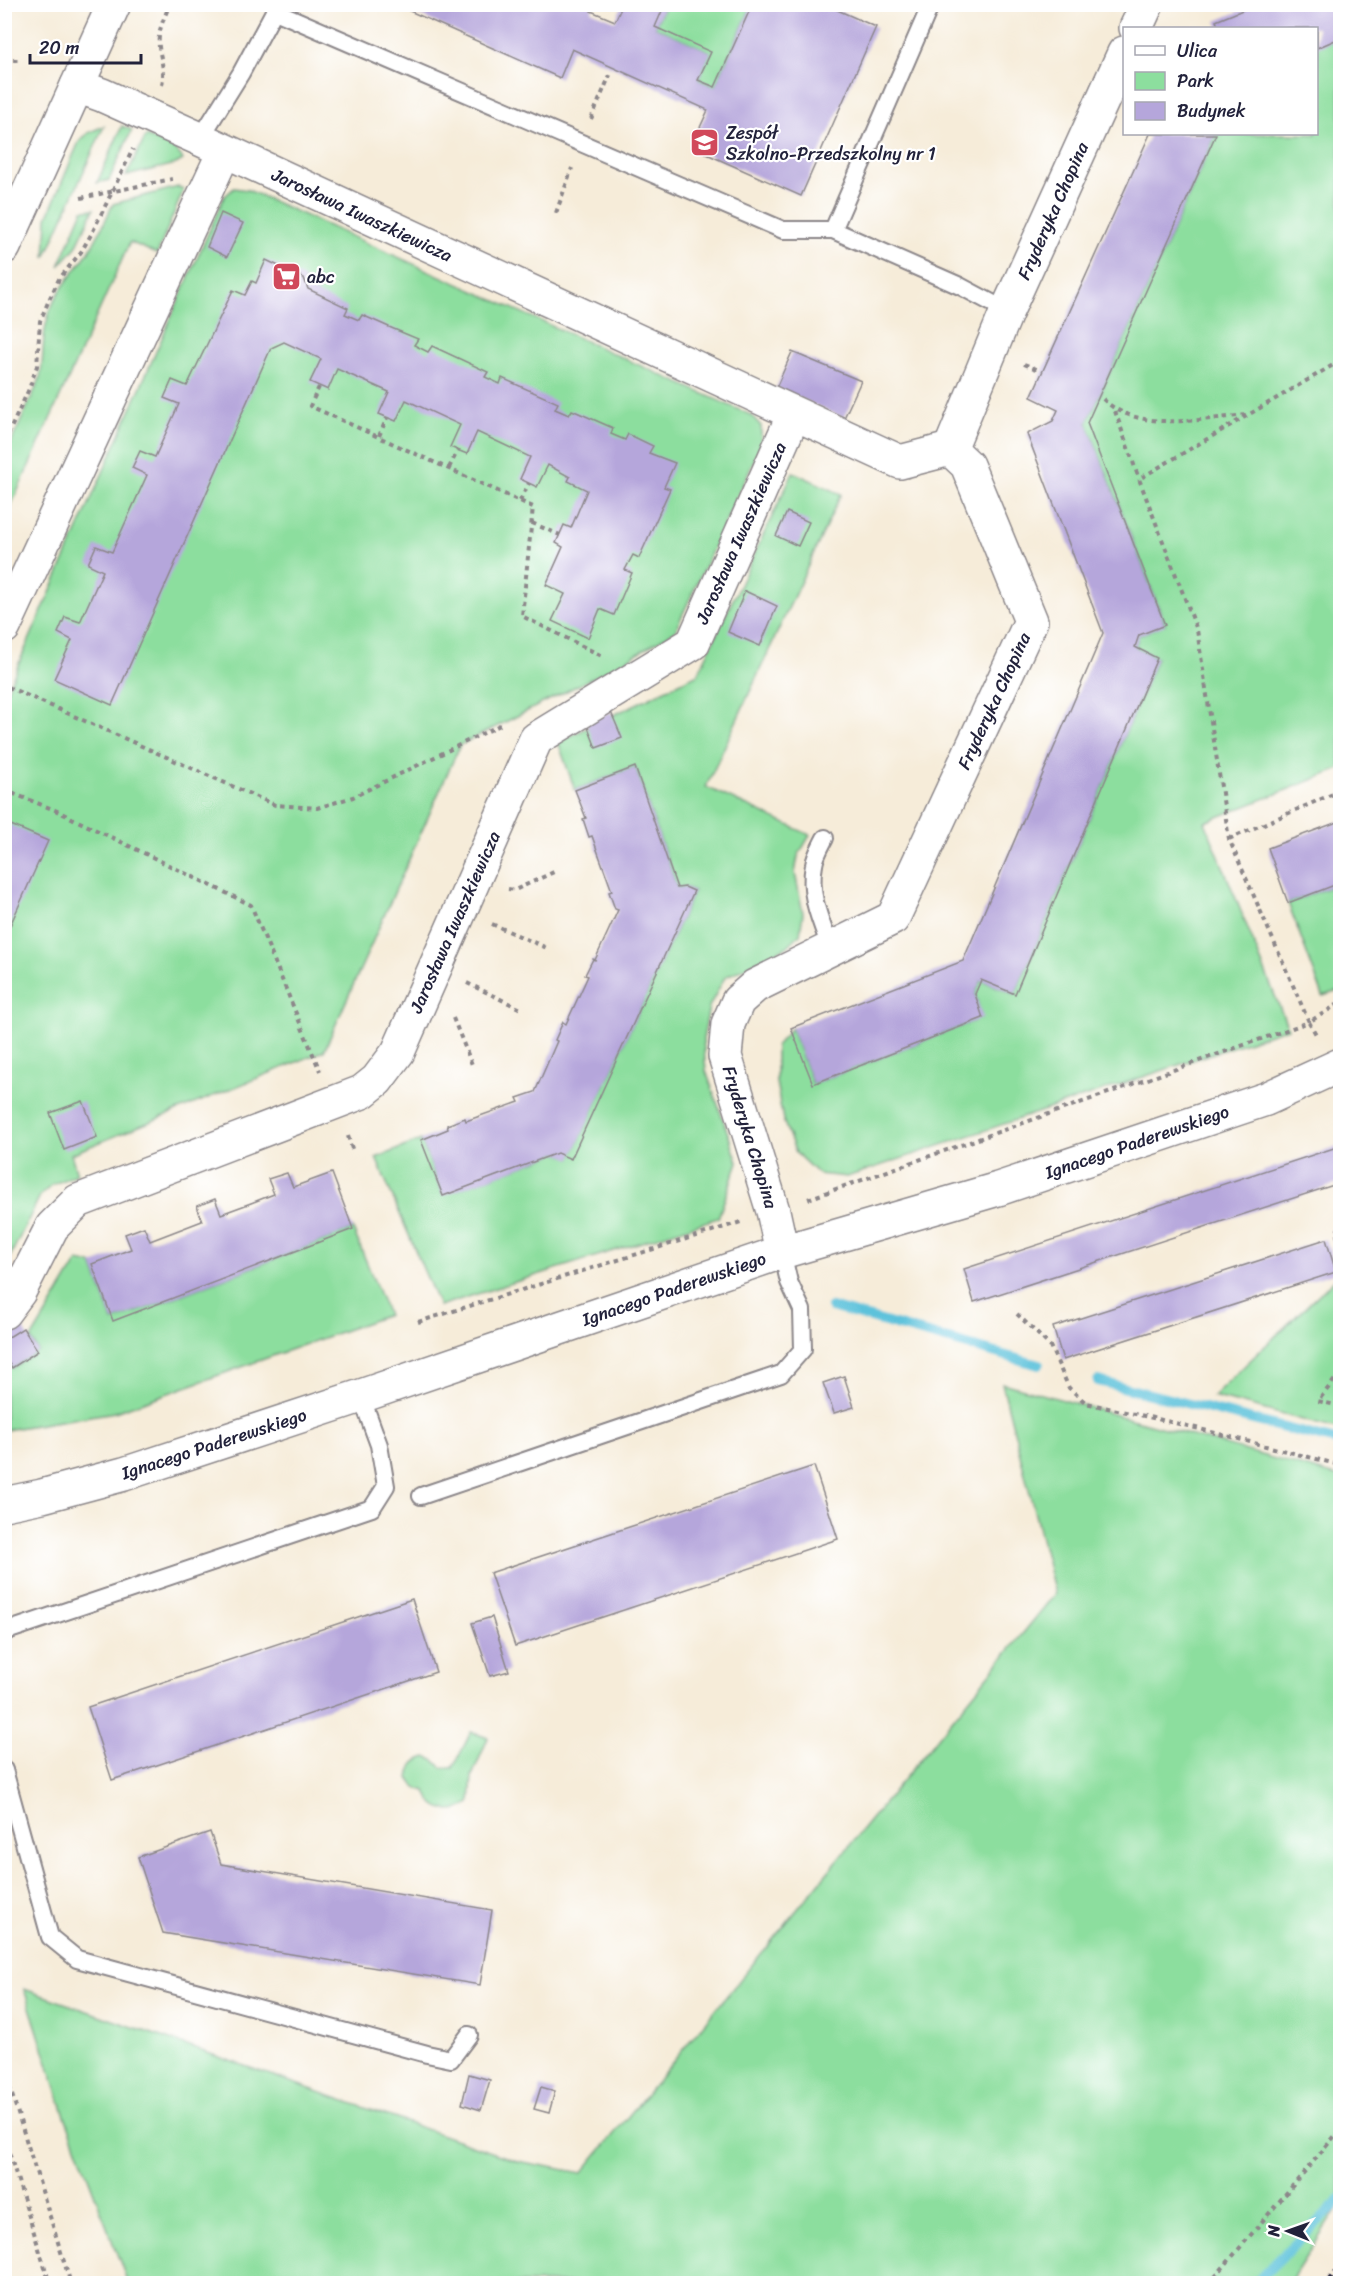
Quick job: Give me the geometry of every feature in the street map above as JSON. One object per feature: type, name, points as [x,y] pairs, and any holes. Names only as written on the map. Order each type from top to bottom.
[{"type":"street","points":[[4,247],[114,4]]},
{"type":"street","points":[[1136,27],[1147,4]]},
{"type":"street","name":"Fryderyka Chopina","points":[[782,1252],[773,1211],[725,1056],[728,1024],[738,1001],[755,986],[892,918],[1031,621],[967,465],[950,449],[1007,311],[1123,57]]},
{"type":"street","name":"Jarosława Iwaszkiewicza","points":[[77,86],[212,145],[900,462],[950,449]]},
{"type":"street","points":[[4,627],[212,145]]},
{"type":"street","name":"Jarosława Iwaszkiewicza","points":[[4,1312],[19,1292],[52,1227],[78,1201],[362,1092],[377,1080],[398,1052],[536,739],[693,643],[794,414]]},
{"type":"street","name":"Ignacego Paderewskiego","points":[[4,1504],[124,1474],[361,1396],[782,1252],[998,1189],[1266,1100],[1341,1065]]},
{"type":"lane","points":[[833,230],[931,4]]},
{"type":"lane","points":[[212,145],[277,8],[783,230],[833,230],[960,286],[1007,311]]},
{"type":"lane","points":[[825,838],[814,864],[812,883],[816,905],[831,949]]},
{"type":"lane","points":[[421,1496],[781,1374],[803,1349],[802,1310],[789,1282],[782,1252]]},
{"type":"lane","points":[[4,1632],[372,1508],[386,1486],[379,1445],[361,1396]]},
{"type":"lane","points":[[4,1770],[51,1936],[77,1959],[451,2059],[469,2035]]},
{"type":"path","points":[[161,89],[165,74],[159,45],[160,33],[170,4]]},
{"type":"path","points":[[4,60],[22,60]]},
{"type":"path","points":[[4,443],[37,366],[40,321],[59,279],[81,252],[136,143]]},
{"type":"path","points":[[81,198],[121,189]]},
{"type":"path","points":[[1139,478],[1341,361]]},
{"type":"path","points":[[319,387],[310,406],[533,507],[522,616],[607,659]]},
{"type":"path","points":[[1103,399],[1114,411],[1197,630],[1229,839],[1309,1022]]},
{"type":"path","points":[[1114,411],[1162,422],[1248,415]]},
{"type":"path","points":[[379,436],[387,418]]},
{"type":"path","points":[[449,468],[458,450]]},
{"type":"path","points":[[520,501],[529,483]]},
{"type":"path","points":[[532,523],[560,535]]},
{"type":"path","points":[[8,687],[275,805],[317,808],[353,797],[513,718]]},
{"type":"path","points":[[4,790],[55,810],[251,905],[313,1056],[335,1102],[353,1152]]},
{"type":"path","points":[[1229,839],[1341,790]]},
{"type":"path","points":[[466,898],[515,890],[556,871]]},
{"type":"path","points":[[466,898],[549,949]]},
{"type":"path","points":[[431,978],[523,1010]]},
{"type":"path","points":[[431,978],[446,1001],[473,1067]]},
{"type":"path","points":[[418,1322],[809,1199],[1309,1022],[1341,1003]]},
{"type":"path","points":[[805,1188],[809,1199]]},
{"type":"path","points":[[1341,1227],[1336,1232],[1341,1245]]},
{"type":"path","points":[[1017,1314],[1050,1346],[1069,1388],[1086,1403],[1341,1465]]},
{"type":"path","points":[[1341,1373],[1318,1401],[1341,1406]]},
{"type":"path","points":[[4,2069],[71,2283]]},
{"type":"path","points":[[1209,2283],[1341,2130]]},
{"type":"path","points":[[4,2136],[50,2283]]},
{"type":"green space","points":[[665,5],[752,5],[715,87],[698,80],[710,52],[655,27]]},
{"type":"green space","points":[[1340,38],[1340,769],[1205,822],[1288,1028],[847,1177],[818,1174],[796,1153],[783,1120],[776,1082],[776,1046],[791,1028],[813,1084],[982,1018],[975,994],[981,980],[1015,994],[1157,658],[1135,647],[1139,635],[1165,624],[1087,423],[1216,135],[1318,135],[1318,47]]},
{"type":"green space","points":[[104,126],[45,258],[47,218],[79,142],[88,133]]},
{"type":"green space","points":[[122,126],[132,130],[109,180],[97,183]]},
{"type":"green space","points":[[146,136],[172,148],[183,160],[176,164],[126,176]]},
{"type":"green space","points":[[178,187],[184,189],[157,254],[130,242],[5,519],[5,456],[39,381],[45,329],[54,302],[91,248],[113,204]]},
{"type":"green space","points":[[234,188],[248,190],[751,415],[761,426],[761,445],[675,631],[618,665],[460,745],[324,1051],[71,1154],[77,1174],[52,1185],[40,1196],[5,1267],[5,695],[224,197]]},
{"type":"green space","points":[[94,209],[76,247],[59,266],[83,210]]},
{"type":"green space","points":[[793,472],[841,494],[706,787],[810,835],[798,856],[795,873],[803,913],[800,934],[787,947],[725,977],[709,1007],[703,1039],[706,1071],[738,1162],[718,1218],[439,1306],[376,1158],[421,1140],[443,1195],[557,1153],[571,1158],[694,891],[685,887],[677,888],[635,767],[575,790],[558,742],[698,674]]},
{"type":"green space","points":[[1340,883],[1340,991],[1323,996],[1288,903]]},
{"type":"green space","points":[[353,1229],[388,1315],[115,1412],[5,1430],[4,1356],[12,1368],[38,1351],[31,1339],[78,1261],[92,1264],[113,1321]]},
{"type":"green space","points":[[1340,1273],[1340,1430],[1213,1396],[1339,1275]]},
{"type":"green space","points":[[1002,1383],[1340,1477],[1340,2204],[1289,2283],[128,2283],[65,2116],[24,1989],[517,2161],[582,2173],[1055,1594]]},
{"type":"green space","points":[[471,1732],[488,1738],[472,1776],[470,1803],[451,1810],[439,1807],[429,1798],[426,1791],[418,1788],[411,1781],[409,1778],[412,1767],[426,1757],[435,1761],[442,1768],[453,1768]]},
{"type":"building","points":[[394,4],[594,4],[591,11],[615,21],[623,4],[665,4],[655,27],[711,52],[698,80],[715,87],[752,5],[826,5],[876,27],[801,196],[691,147],[708,110],[572,49],[560,78]]},
{"type":"building","points":[[1257,4],[1340,4],[1340,38],[1318,48],[1318,27],[1219,27],[1216,21]]},
{"type":"building","points":[[1150,135],[1216,135],[1087,423],[1165,625],[1139,635],[1135,647],[1157,658],[1015,994],[981,980],[975,994],[983,1018],[813,1084],[791,1028],[963,961],[1103,633],[1027,434],[1053,421],[1058,410],[1031,397]]},
{"type":"building","points":[[221,213],[243,223],[227,257],[207,247]]},
{"type":"building","points":[[266,260],[304,278],[308,289],[348,308],[345,314],[359,320],[362,315],[418,339],[414,345],[428,352],[432,346],[488,372],[485,377],[500,384],[502,378],[558,403],[555,409],[569,415],[572,410],[613,428],[611,434],[625,440],[628,434],[653,446],[649,453],[675,463],[664,487],[670,489],[639,558],[633,555],[625,570],[632,573],[614,615],[600,609],[588,638],[552,621],[565,594],[546,585],[563,547],[556,543],[564,525],[571,528],[587,490],[568,481],[570,477],[548,465],[537,487],[520,479],[530,457],[477,432],[467,454],[450,447],[460,425],[406,400],[396,421],[379,414],[389,392],[337,369],[328,390],[310,382],[321,359],[284,342],[271,348],[112,705],[54,679],[72,640],[58,633],[65,617],[80,622],[103,571],[88,564],[96,546],[112,552],[147,475],[132,468],[140,451],[155,457],[179,404],[164,398],[172,380],[187,386],[233,290],[245,295],[252,281],[256,283]]},
{"type":"building","points":[[792,352],[861,381],[844,418],[776,388]]},
{"type":"building","points":[[787,512],[809,522],[798,546],[776,536]]},
{"type":"building","points":[[745,591],[777,606],[760,646],[728,632]]},
{"type":"building","points":[[611,712],[622,738],[596,748],[586,722]]},
{"type":"building","points":[[635,767],[677,888],[685,887],[694,891],[571,1159],[557,1153],[443,1196],[421,1140],[448,1129],[447,1125],[465,1118],[466,1121],[519,1102],[517,1098],[535,1092],[563,1022],[566,1024],[588,976],[585,975],[593,959],[595,960],[618,910],[615,909],[609,892],[612,891],[592,836],[589,837],[583,819],[586,818],[575,790]]},
{"type":"building","points":[[1340,821],[1340,883],[1288,903],[1268,848]]},
{"type":"building","points":[[4,822],[48,841],[4,939]]},
{"type":"building","points":[[83,1101],[97,1137],[64,1150],[50,1113]]},
{"type":"building","points":[[1340,1146],[1340,1183],[974,1302],[964,1269]]},
{"type":"building","points":[[287,1173],[293,1187],[332,1173],[353,1229],[113,1321],[92,1264],[131,1249],[125,1234],[144,1227],[150,1241],[202,1221],[197,1206],[215,1199],[221,1214],[251,1203],[274,1194],[268,1179]]},
{"type":"building","points":[[1326,1239],[1336,1272],[1063,1360],[1053,1327]]},
{"type":"building","points":[[23,1328],[38,1351],[12,1368],[4,1356],[4,1340]]},
{"type":"building","points":[[844,1376],[854,1407],[834,1413],[823,1383]]},
{"type":"building","points":[[814,1466],[838,1539],[515,1646],[490,1573]]},
{"type":"building","points":[[412,1599],[436,1672],[112,1780],[88,1707]]},
{"type":"building","points":[[492,1617],[509,1671],[490,1676],[472,1623]]},
{"type":"building","points":[[210,1832],[221,1864],[492,1910],[480,1985],[163,1933],[138,1857]]},
{"type":"building","points":[[469,2074],[490,2080],[481,2110],[462,2104]]},
{"type":"building","points":[[541,2087],[555,2091],[549,2113],[534,2109]]},
{"type":"waterway","points":[[831,1307],[1039,1365]]},
{"type":"waterway","points":[[1098,1381],[1340,1442]]},
{"type":"waterway","points":[[1254,2284],[1340,2200]]},
{"type":"railway","points":[[1326,2284],[1340,2266]]},
{"type":"place","name":"Zespół Szkolno-Przedszkolny nr 1","points":[[705,143]]},
{"type":"place","name":"abc","points":[[286,277]]}]
